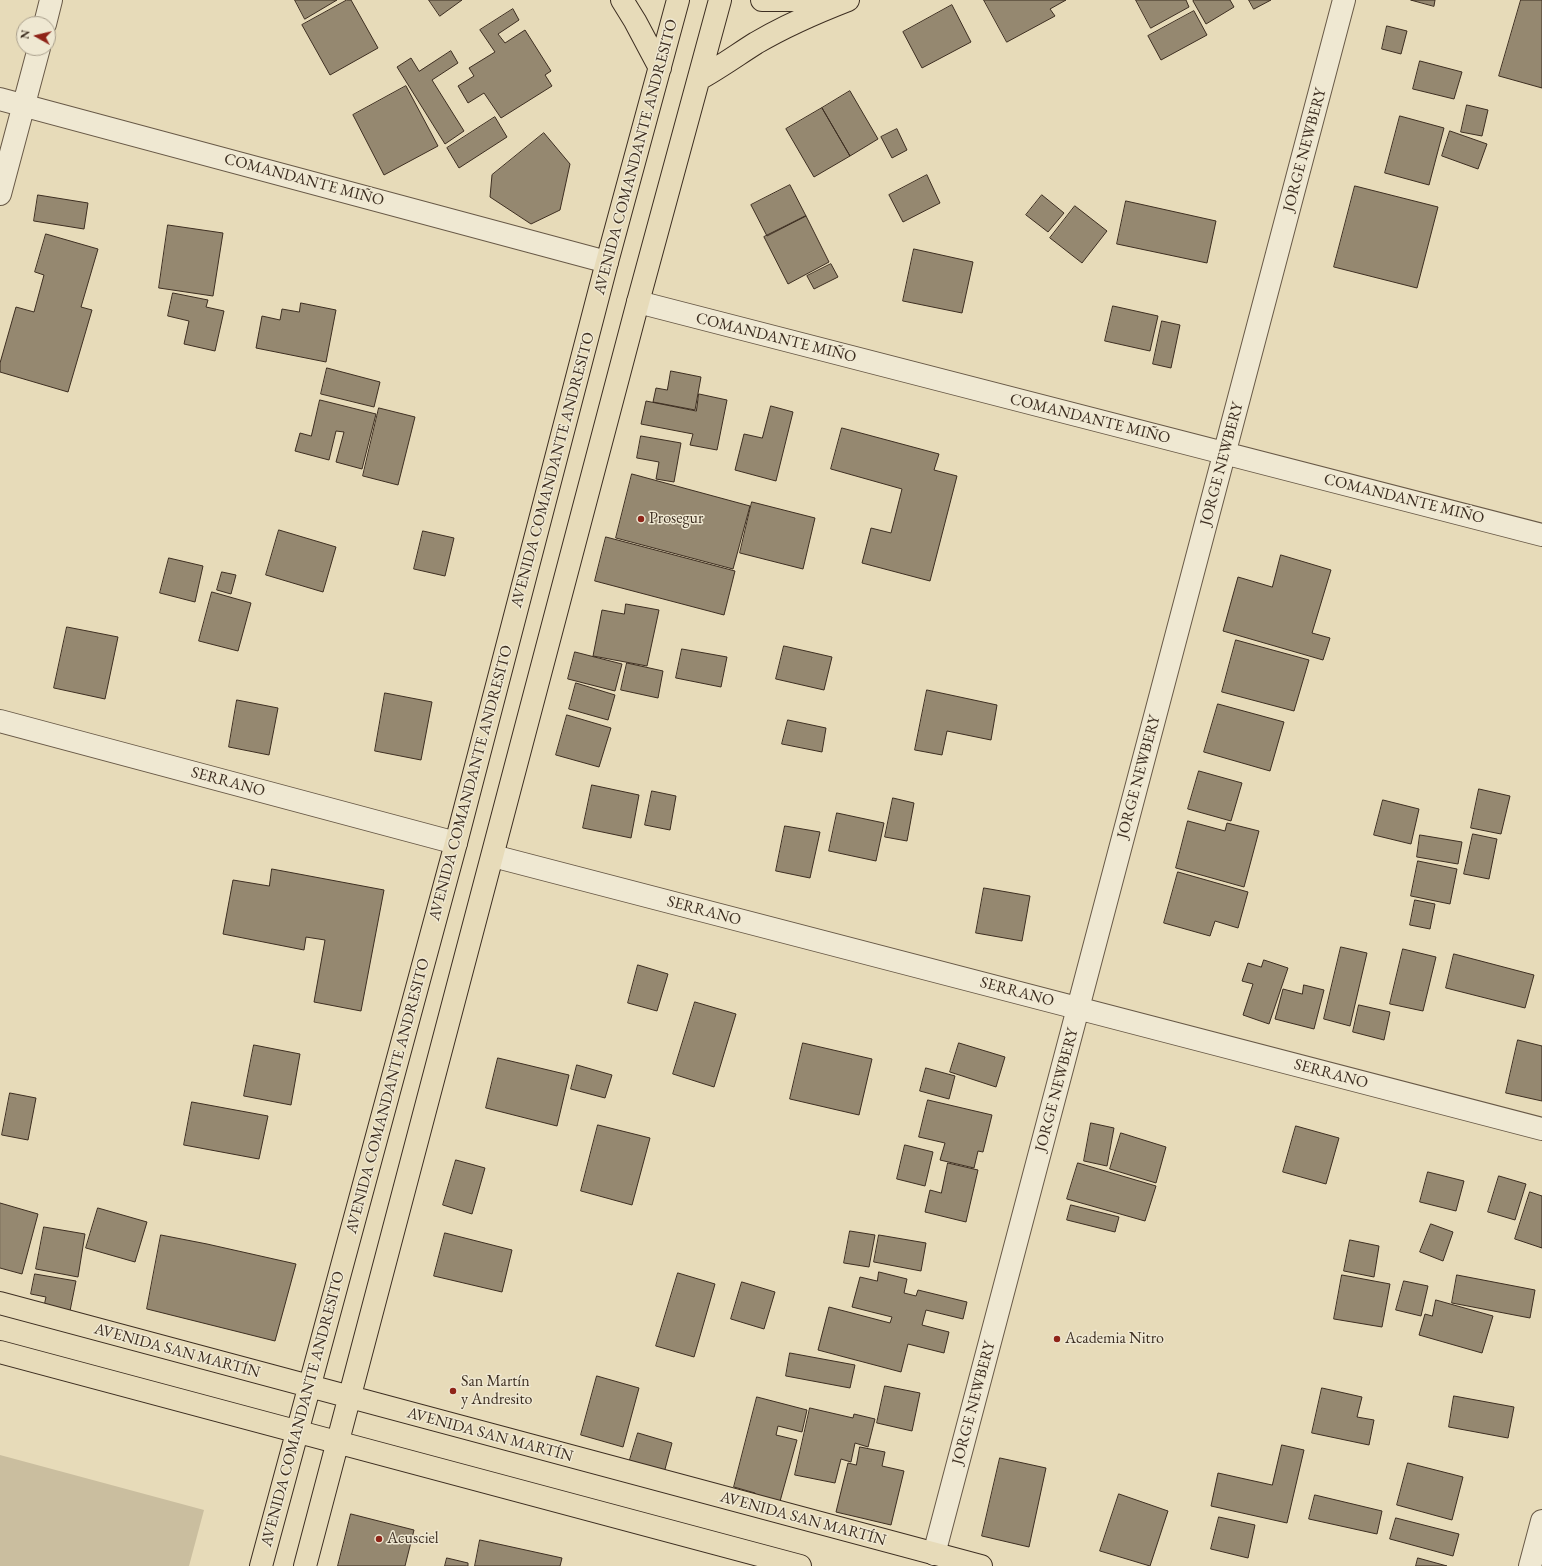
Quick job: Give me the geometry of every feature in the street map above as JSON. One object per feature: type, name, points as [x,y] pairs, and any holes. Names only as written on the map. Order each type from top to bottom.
[{"type":"main road","points":[[622,0],[660,68]]},
{"type":"main road","name":"AVENIDA COMANDANTE ANDRESITO","points":[[262,1566],[309,1386],[456,843],[607,262],[678,0]]},
{"type":"main road","points":[[305,1566],[638,302],[720,0]]},
{"type":"main road","points":[[762,0],[808,0]]},
{"type":"main road","points":[[699,79],[722,66],[756,43],[814,13],[848,0]]},
{"type":"main road","name":"AVENIDA SAN MARTÍN","points":[[0,1303],[981,1566]]},
{"type":"main road","points":[[0,1352],[337,1442],[756,1560],[800,1566]]},
{"type":"street","points":[[47,16],[51,0]]},
{"type":"street","name":"JORGE NEWBERY","points":[[934,1554],[1344,0]]},
{"type":"street","points":[[0,194],[37,56]]},
{"type":"street","name":"COMANDANTE MIÑO","points":[[0,99],[607,262]]},
{"type":"street","name":"COMANDANTE MIÑO","points":[[638,302],[1542,535]]},
{"type":"street","name":"SERRANO","points":[[0,721],[456,843]]},
{"type":"street","name":"SERRANO","points":[[493,856],[1542,1129]]},
{"type":"street","points":[[1530,1566],[1542,1522]]},
{"type":"shaded area","points":[[0,1455],[204,1510],[189,1566],[0,1566]]},
{"type":"building","points":[[295,0],[337,0],[305,19]]},
{"type":"building","points":[[347,0],[351,0],[378,48],[330,75],[302,25]]},
{"type":"building","points":[[429,0],[462,0],[440,16]]},
{"type":"building","points":[[984,0],[1066,0],[1050,9],[1055,16],[1007,42]]},
{"type":"building","points":[[1136,0],[1186,0],[1189,7],[1151,28]]},
{"type":"building","points":[[1230,0],[1234,7],[1206,24],[1193,1]]},
{"type":"building","points":[[1249,0],[1271,0],[1254,9]]},
{"type":"building","points":[[1411,0],[1435,0],[1434,6]]},
{"type":"building","points":[[1521,0],[1542,0],[1542,88],[1499,76]]},
{"type":"building","points":[[952,5],[971,42],[922,68],[903,32]]},
{"type":"building","points":[[513,9],[519,20],[498,34],[505,43],[525,30],[551,71],[545,75],[552,86],[501,118],[484,93],[468,103],[458,86],[474,76],[469,68],[495,52],[480,30]]},
{"type":"building","points":[[1194,11],[1207,35],[1161,60],[1148,36]]},
{"type":"building","points":[[1387,26],[1407,31],[1401,54],[1382,49]]},
{"type":"building","points":[[451,51],[458,63],[432,80],[464,131],[445,144],[397,67],[411,58],[419,71]]},
{"type":"building","points":[[1420,61],[1462,72],[1454,99],[1413,89]]},
{"type":"building","points":[[406,86],[438,146],[384,175],[353,115]]},
{"type":"building","points":[[850,91],[878,139],[850,156],[822,108]]},
{"type":"building","points":[[1467,105],[1488,110],[1482,136],[1461,132]]},
{"type":"building","points":[[822,108],[850,156],[814,177],[786,129]]},
{"type":"building","points":[[1400,116],[1444,128],[1429,185],[1385,173]]},
{"type":"building","points":[[495,117],[507,137],[459,168],[447,148]]},
{"type":"building","points":[[897,129],[907,150],[892,158],[881,137]]},
{"type":"building","points":[[1450,131],[1487,144],[1478,169],[1442,156]]},
{"type":"building","points":[[544,133],[570,164],[560,210],[531,224],[490,197],[492,175]]},
{"type":"building","points":[[927,175],[940,203],[903,222],[889,195]]},
{"type":"building","points":[[790,185],[806,216],[767,236],[751,205]]},
{"type":"building","points":[[1355,186],[1438,207],[1417,288],[1334,267]]},
{"type":"building","points":[[38,195],[88,203],[84,229],[34,221]]},
{"type":"building","points":[[1042,195],[1064,213],[1048,232],[1026,215]]},
{"type":"building","points":[[1126,201],[1216,221],[1207,263],[1117,244]]},
{"type":"building","points":[[1075,206],[1107,231],[1082,263],[1050,238]]},
{"type":"building","points":[[806,216],[829,262],[788,284],[764,237]]},
{"type":"building","points":[[168,225],[223,233],[213,296],[159,288]]},
{"type":"building","points":[[46,234],[98,249],[81,307],[92,310],[68,392],[0,372],[0,363],[16,307],[34,312],[44,275],[35,272]]},
{"type":"building","points":[[914,249],[973,262],[962,313],[903,301]]},
{"type":"building","points":[[831,264],[838,277],[814,289],[807,276]]},
{"type":"building","points":[[173,293],[208,300],[206,307],[224,311],[215,351],[184,344],[189,321],[168,316]]},
{"type":"building","points":[[301,303],[336,310],[326,362],[256,348],[262,316],[280,320],[282,309],[299,312]]},
{"type":"building","points":[[1113,306],[1158,316],[1150,351],[1105,341]]},
{"type":"building","points":[[1162,321],[1180,325],[1171,368],[1153,364]]},
{"type":"building","points":[[327,368],[380,382],[374,407],[321,394]]},
{"type":"building","points":[[671,371],[701,377],[695,410],[653,402],[656,388],[667,390]]},
{"type":"building","points":[[699,394],[727,400],[717,450],[690,445],[693,434],[641,424],[646,401],[696,411]]},
{"type":"building","points":[[320,400],[376,414],[362,469],[336,462],[344,432],[336,431],[329,460],[295,451],[300,433],[311,436]]},
{"type":"building","points":[[771,406],[793,412],[776,481],[735,470],[744,434],[762,438]]},
{"type":"building","points":[[379,408],[415,417],[398,485],[363,476]]},
{"type":"building","points":[[842,428],[939,454],[934,470],[957,476],[930,581],[862,563],[871,528],[891,533],[902,489],[831,469]]},
{"type":"building","points":[[641,436],[681,443],[674,482],[656,479],[659,462],[637,458]]},
{"type":"building","points":[[632,474],[750,506],[733,569],[616,538]]},
{"type":"building","points":[[752,502],[815,518],[803,569],[740,553]]},
{"type":"building","points":[[279,530],[336,547],[323,592],[266,575]]},
{"type":"building","points":[[423,531],[454,538],[445,576],[414,569]]},
{"type":"building","points":[[606,537],[735,571],[724,615],[595,581]]},
{"type":"building","points":[[1281,555],[1331,570],[1312,633],[1330,638],[1323,660],[1223,631],[1238,577],[1272,587]]},
{"type":"building","points":[[169,558],[203,566],[195,602],[160,593]]},
{"type":"building","points":[[222,572],[236,575],[231,594],[217,590]]},
{"type":"building","points":[[212,592],[251,603],[238,651],[199,641]]},
{"type":"building","points":[[626,604],[659,610],[647,666],[593,656],[602,610],[624,614]]},
{"type":"building","points":[[67,627],[118,637],[105,699],[54,688]]},
{"type":"building","points":[[1236,640],[1309,660],[1294,711],[1222,692]]},
{"type":"building","points":[[784,646],[832,657],[824,690],[776,679]]},
{"type":"building","points":[[682,649],[727,657],[721,687],[676,678]]},
{"type":"building","points":[[575,652],[622,664],[615,691],[568,679]]},
{"type":"building","points":[[627,663],[663,671],[658,698],[621,690]]},
{"type":"building","points":[[576,683],[615,695],[608,720],[569,709]]},
{"type":"building","points":[[927,690],[997,705],[991,740],[947,731],[942,755],[915,750]]},
{"type":"building","points":[[385,693],[432,702],[421,760],[375,751]]},
{"type":"building","points":[[237,700],[278,708],[269,755],[229,747]]},
{"type":"building","points":[[1218,704],[1284,722],[1270,771],[1204,752]]},
{"type":"building","points":[[567,715],[611,728],[599,767],[556,755]]},
{"type":"building","points":[[788,720],[826,728],[822,752],[782,744]]},
{"type":"building","points":[[1199,771],[1242,783],[1231,821],[1188,809]]},
{"type":"building","points":[[592,785],[639,795],[631,838],[583,828]]},
{"type":"building","points":[[1479,789],[1510,796],[1501,834],[1471,828]]},
{"type":"building","points":[[652,791],[676,796],[670,830],[645,825]]},
{"type":"building","points":[[893,798],[914,803],[907,841],[885,837]]},
{"type":"building","points":[[1383,800],[1419,809],[1411,844],[1374,835]]},
{"type":"building","points":[[837,813],[884,823],[876,861],[829,851]]},
{"type":"building","points":[[1188,821],[1225,831],[1227,823],[1259,831],[1244,887],[1176,868]]},
{"type":"building","points":[[785,826],[820,832],[810,878],[776,871]]},
{"type":"building","points":[[1473,834],[1497,839],[1489,879],[1464,874]]},
{"type":"building","points":[[1420,835],[1462,842],[1458,864],[1417,857]]},
{"type":"building","points":[[1418,861],[1457,869],[1450,904],[1411,896]]},
{"type":"building","points":[[272,869],[384,890],[361,1011],[314,1002],[325,940],[306,937],[304,950],[223,934],[233,880],[269,886]]},
{"type":"building","points":[[1178,872],[1248,892],[1238,928],[1215,921],[1210,936],[1164,923]]},
{"type":"building","points":[[984,888],[1030,896],[1022,941],[976,933]]},
{"type":"building","points":[[1415,900],[1435,904],[1430,929],[1410,925]]},
{"type":"building","points":[[1341,947],[1367,953],[1350,1026],[1324,1019]]},
{"type":"building","points":[[1403,949],[1436,957],[1423,1011],[1390,1004]]},
{"type":"building","points":[[1454,954],[1534,975],[1525,1008],[1446,988]]},
{"type":"building","points":[[1264,960],[1288,968],[1269,1024],[1243,1015],[1253,984],[1242,981],[1248,963],[1261,967]]},
{"type":"building","points":[[638,965],[668,974],[657,1011],[628,1003]]},
{"type":"building","points":[[1304,985],[1324,990],[1314,1029],[1275,1019],[1283,989],[1302,994]]},
{"type":"building","points":[[695,1002],[736,1014],[714,1087],[673,1074]]},
{"type":"building","points":[[1359,1005],[1390,1012],[1384,1040],[1353,1032]]},
{"type":"building","points":[[1518,1040],[1542,1046],[1542,1101],[1506,1093]]},
{"type":"building","points":[[803,1043],[872,1059],[859,1115],[790,1099]]},
{"type":"building","points":[[959,1043],[1005,1057],[996,1087],[950,1072]]},
{"type":"building","points":[[254,1045],[300,1054],[291,1105],[244,1096]]},
{"type":"building","points":[[498,1058],[569,1075],[557,1126],[486,1108]]},
{"type":"building","points":[[577,1065],[612,1075],[605,1098],[571,1089]]},
{"type":"building","points":[[926,1068],[955,1076],[949,1099],[920,1091]]},
{"type":"building","points":[[10,1093],[36,1098],[28,1140],[2,1135]]},
{"type":"building","points":[[928,1100],[992,1115],[983,1152],[978,1151],[974,1168],[940,1160],[945,1143],[919,1137]]},
{"type":"building","points":[[192,1102],[268,1116],[259,1159],[184,1145]]},
{"type":"building","points":[[1091,1123],[1114,1128],[1107,1166],[1084,1161]]},
{"type":"building","points":[[598,1125],[650,1138],[632,1205],[581,1191]]},
{"type":"building","points":[[1296,1126],[1339,1138],[1326,1184],[1283,1172]]},
{"type":"building","points":[[1121,1133],[1166,1147],[1156,1183],[1110,1169]]},
{"type":"building","points":[[905,1145],[933,1152],[925,1186],[897,1179]]},
{"type":"building","points":[[456,1160],[485,1168],[472,1214],[443,1205]]},
{"type":"building","points":[[948,1163],[978,1170],[966,1222],[925,1212],[930,1190],[941,1193]]},
{"type":"building","points":[[1078,1163],[1156,1186],[1145,1221],[1067,1199]]},
{"type":"building","points":[[1428,1172],[1464,1181],[1456,1211],[1420,1202]]},
{"type":"building","points":[[1499,1176],[1526,1184],[1515,1220],[1488,1212]]},
{"type":"building","points":[[1530,1192],[1542,1196],[1542,1248],[1515,1239]]},
{"type":"building","points":[[0,1203],[38,1214],[22,1274],[0,1268]]},
{"type":"building","points":[[1071,1205],[1119,1217],[1115,1232],[1067,1220]]},
{"type":"building","points":[[98,1208],[147,1222],[135,1262],[86,1248]]},
{"type":"building","points":[[1431,1224],[1453,1232],[1443,1261],[1420,1252]]},
{"type":"building","points":[[44,1227],[85,1234],[78,1277],[36,1269]]},
{"type":"building","points":[[850,1231],[875,1235],[869,1267],[844,1263]]},
{"type":"building","points":[[445,1233],[512,1250],[502,1292],[434,1276]]},
{"type":"building","points":[[161,1235],[296,1264],[275,1341],[147,1309]]},
{"type":"building","points":[[879,1235],[926,1243],[921,1271],[874,1262]]},
{"type":"building","points":[[1350,1240],[1379,1246],[1374,1277],[1344,1271]]},
{"type":"building","points":[[879,1272],[907,1279],[904,1293],[916,1296],[918,1290],[967,1302],[963,1319],[926,1310],[922,1325],[949,1332],[944,1353],[908,1344],[901,1372],[818,1350],[829,1307],[890,1323],[892,1317],[852,1307],[860,1277],[877,1281]]},
{"type":"building","points":[[678,1273],[715,1284],[694,1357],[656,1346]]},
{"type":"building","points":[[35,1274],[76,1281],[70,1311],[44,1306],[46,1297],[31,1294]]},
{"type":"building","points":[[1342,1275],[1390,1284],[1382,1327],[1334,1319]]},
{"type":"building","points":[[1457,1275],[1535,1290],[1530,1318],[1452,1303]]},
{"type":"building","points":[[1404,1281],[1428,1286],[1421,1316],[1396,1310]]},
{"type":"building","points":[[742,1282],[775,1292],[764,1329],[731,1319]]},
{"type":"building","points":[[1436,1300],[1493,1316],[1482,1353],[1419,1335],[1425,1314],[1432,1316]]},
{"type":"building","points":[[790,1353],[855,1365],[850,1388],[786,1376]]},
{"type":"building","points":[[597,1376],[639,1388],[623,1447],[581,1435]]},
{"type":"building","points":[[885,1386],[920,1393],[912,1431],[877,1423]]},
{"type":"building","points":[[1322,1388],[1362,1397],[1357,1417],[1374,1420],[1369,1445],[1312,1433]]},
{"type":"building","points":[[1454,1396],[1514,1407],[1508,1438],[1449,1427]]},
{"type":"building","points":[[757,1397],[807,1410],[802,1432],[778,1426],[776,1435],[797,1440],[779,1505],[758,1498],[755,1493],[734,1487]]},
{"type":"building","points":[[810,1408],[853,1418],[854,1414],[875,1419],[868,1447],[855,1443],[851,1462],[841,1459],[835,1483],[795,1475]]},
{"type":"building","points":[[638,1433],[672,1443],[664,1473],[629,1463]]},
{"type":"building","points":[[1282,1445],[1304,1450],[1287,1523],[1211,1506],[1218,1473],[1272,1485]]},
{"type":"building","points":[[860,1447],[885,1452],[882,1466],[904,1471],[891,1525],[836,1512],[848,1463],[856,1465]]},
{"type":"building","points":[[1000,1458],[1046,1468],[1029,1547],[982,1536]]},
{"type":"building","points":[[1408,1463],[1463,1477],[1452,1520],[1397,1505]]},
{"type":"building","points":[[1119,1494],[1168,1511],[1150,1566],[1100,1551]]},
{"type":"building","points":[[1315,1495],[1382,1511],[1377,1534],[1309,1519]]},
{"type":"building","points":[[351,1514],[414,1530],[405,1566],[338,1566]]},
{"type":"building","points":[[1219,1517],[1255,1525],[1248,1558],[1211,1549]]},
{"type":"building","points":[[1396,1518],[1459,1534],[1453,1556],[1390,1539]]},
{"type":"building","points":[[480,1540],[562,1558],[560,1566],[475,1566]]},
{"type":"building","points":[[447,1558],[468,1563],[468,1566],[445,1566]]},
{"type":"building","points":[[1418,1558],[1447,1566],[1416,1566]]},
{"type":"place","name":"Prosegur","points":[[641,519]]},
{"type":"place","name":"Academia Nitro","points":[[1057,1339]]},
{"type":"place","name":"San Martín y Andresito","points":[[453,1391]]},
{"type":"place","name":"Acusciel","points":[[379,1539]]}]
